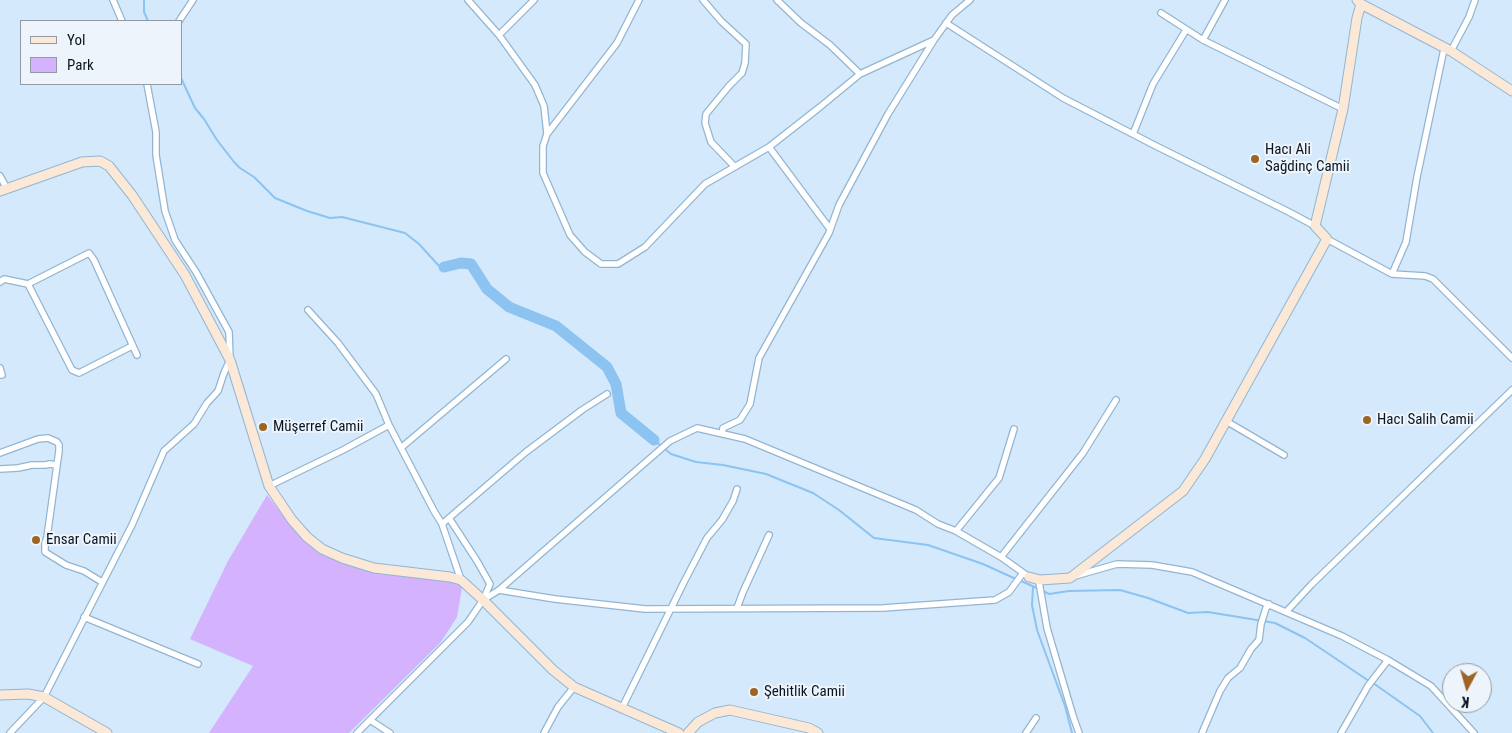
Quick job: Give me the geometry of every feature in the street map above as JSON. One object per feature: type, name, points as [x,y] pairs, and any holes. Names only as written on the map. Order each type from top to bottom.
[{"type":"street","points":[[113,0],[122,20]]},
{"type":"street","points":[[179,20],[193,0]]},
{"type":"street","points":[[468,0],[500,35],[535,85],[544,106],[547,134]]},
{"type":"street","points":[[500,35],[534,0]]},
{"type":"street","points":[[639,0],[617,43],[547,134],[543,146],[543,173],[570,235],[585,252],[601,264],[618,264],[645,247],[705,184],[768,147],[860,74],[934,40]]},
{"type":"street","points":[[703,0],[746,44],[745,63],[742,73],[706,114],[705,123],[712,142],[734,166]]},
{"type":"street","points":[[777,0],[800,23],[830,45],[860,74]]},
{"type":"street","points":[[722,434],[723,428],[740,420],[750,404],[759,358],[830,229],[839,205],[888,114],[946,23],[952,15],[970,0]]},
{"type":"street","points":[[1203,40],[1225,0]]},
{"type":"street","points":[[1392,274],[1406,242],[1419,167],[1448,50],[1469,17],[1475,0]]},
{"type":"street","points":[[1315,226],[1343,109],[1359,2],[1448,50],[1512,91]]},
{"type":"street","points":[[1161,13],[1203,40],[1343,109]]},
{"type":"street","points":[[946,23],[1064,98],[1315,226],[1327,239],[1392,274],[1425,276],[1433,280],[1512,358]]},
{"type":"street","points":[[1133,134],[1153,84],[1186,30]]},
{"type":"street","points":[[10,733],[44,697],[132,525],[164,451],[194,424],[207,403],[218,391],[230,360],[229,332],[196,272],[175,240],[165,211],[156,155],[156,132],[147,85]]},
{"type":"street","points":[[768,147],[830,229]]},
{"type":"street","points":[[0,176],[3,190],[82,162],[100,161],[109,166],[132,195],[185,275],[230,360],[269,486],[292,520],[307,537],[322,549],[342,558],[374,568],[461,580],[484,600],[553,670],[574,687],[679,733]]},
{"type":"street","points":[[1070,578],[1183,491],[1206,459],[1327,239]]},
{"type":"street","points":[[0,282],[4,279],[28,284],[89,253],[94,260],[136,355]]},
{"type":"street","points":[[28,284],[72,370],[78,373],[132,346]]},
{"type":"street","points":[[308,310],[338,343],[376,394],[389,425],[442,524],[461,580]]},
{"type":"street","points":[[402,447],[506,359]]},
{"type":"street","points":[[0,368],[2,374],[0,375]]},
{"type":"street","points":[[1286,612],[1310,585],[1512,390]]},
{"type":"street","points":[[442,524],[526,452],[582,410],[607,394]]},
{"type":"street","points":[[1001,557],[1083,453],[1116,400]]},
{"type":"street","points":[[1226,421],[1284,455]]},
{"type":"street","points":[[269,486],[389,425]]},
{"type":"street","points":[[484,600],[499,590],[656,452],[670,441],[697,428],[745,439],[916,510],[938,524],[956,531],[1001,557],[1024,576],[1039,581],[1070,578],[1116,564],[1152,565],[1192,572],[1342,636],[1388,660],[1431,686],[1474,733]]},
{"type":"street","points":[[956,531],[999,478],[1014,429]]},
{"type":"street","points":[[0,453],[38,439],[51,439],[57,442],[59,445],[45,552],[66,565],[84,571],[102,582]]},
{"type":"street","points":[[0,469],[50,464],[56,466]]},
{"type":"street","points":[[622,708],[707,538],[722,520],[733,501],[737,489]]},
{"type":"street","points":[[357,733],[468,622],[484,600],[490,584],[448,518]]},
{"type":"street","points":[[738,608],[742,592],[769,535]]},
{"type":"street","points":[[499,590],[555,599],[645,609],[883,608],[995,600],[1009,592],[1024,576]]},
{"type":"street","points":[[1039,581],[1047,628],[1073,716],[1080,733]]},
{"type":"street","points":[[1202,733],[1220,691],[1228,678],[1240,668],[1251,649],[1259,640],[1261,624],[1266,608],[1270,604]]},
{"type":"street","points":[[84,617],[198,664]]},
{"type":"street","points":[[1341,733],[1368,686],[1388,660]]},
{"type":"street","points":[[544,733],[558,708],[574,687]]},
{"type":"street","points":[[0,695],[28,694],[44,697],[106,733]]},
{"type":"street","points":[[688,733],[698,722],[715,713],[730,710],[809,728],[818,733]]},
{"type":"street","points":[[1026,733],[1036,718]]},
{"type":"street","points":[[370,720],[390,733]]},
{"type":"green space","points":[[267,495],[293,528],[329,557],[367,568],[458,580],[462,587],[457,617],[441,642],[349,733],[209,733],[253,666],[190,639],[228,561]]},
{"type":"waterway","points":[[144,0],[144,12],[148,20]]},
{"type":"waterway","points":[[182,80],[195,108],[234,162],[254,177],[275,198],[330,218],[342,217],[405,233],[419,244],[439,266],[444,267]]},
{"type":"waterway","points":[[444,267],[461,263],[471,264],[487,289],[509,307],[556,326],[607,367],[616,384],[621,413],[654,440]]},
{"type":"waterway","points":[[654,440],[671,454],[696,462],[723,465],[766,474],[813,493],[839,510],[874,538],[928,545],[983,564],[1016,579]]},
{"type":"waterway","points":[[1021,581],[1039,589]]},
{"type":"waterway","points":[[1033,587],[1032,605],[1037,630],[1065,706],[1072,733]]},
{"type":"waterway","points":[[1043,591],[1049,594],[1069,591],[1120,590],[1188,613],[1208,612],[1275,623],[1305,638],[1369,681]]},
{"type":"waterway","points":[[1373,683],[1420,716],[1433,733]]},
{"type":"place","name":"Hacı Ali Sağdinç Camii","points":[[1255,159]]},
{"type":"place","name":"Hacı Salih Camii","points":[[1367,420]]},
{"type":"place","name":"Müşerref Camii","points":[[263,427]]},
{"type":"place","name":"Ensar Camii","points":[[36,540]]},
{"type":"place","name":"Şehitlik Camii","points":[[754,692]]}]
